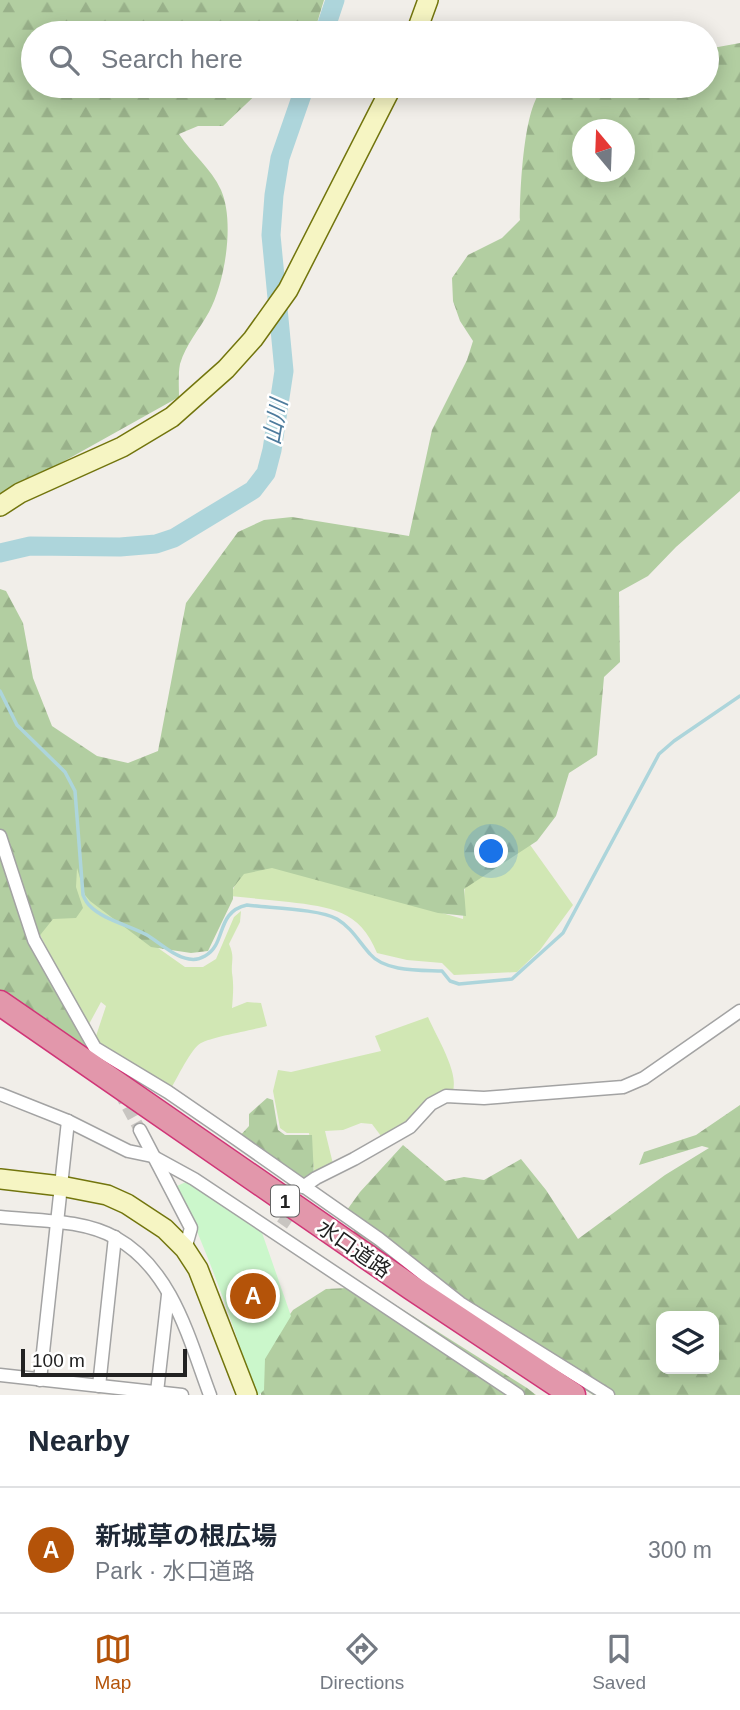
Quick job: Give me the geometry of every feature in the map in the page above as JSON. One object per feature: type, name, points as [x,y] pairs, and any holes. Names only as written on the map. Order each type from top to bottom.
[{"type":"highway","name":"水口道路","points":[[0,1003],[411,1288],[573,1395]]},
{"type":"highway","name":"水口道路","points":[[0,1022],[418,1312],[544,1395]]},
{"type":"street","points":[[420,21],[428,0]]},
{"type":"street","points":[[0,506],[20,493],[122,447],[172,417],[226,369],[288,290],[386,98]]},
{"type":"street","points":[[0,836],[34,940],[95,1048],[104,1058],[168,1092],[303,1191],[379,1239],[460,1303],[608,1395]]},
{"type":"street","points":[[303,1191],[316,1178],[411,1127],[432,1104],[446,1096],[484,1098],[623,1087],[644,1078],[740,1012]]},
{"type":"street","points":[[0,1094],[68,1121],[128,1151],[152,1156],[194,1179],[279,1229],[518,1395]]},
{"type":"street","points":[[40,1380],[68,1121]]},
{"type":"street","points":[[140,1129],[191,1228],[185,1249]]},
{"type":"street","points":[[0,1179],[61,1185],[107,1195],[165,1228],[185,1249],[208,1291],[247,1395]]},
{"type":"street","points":[[0,1217],[82,1227],[115,1237],[162,1279],[182,1321],[210,1395]]},
{"type":"street","points":[[99,1386],[115,1237]]},
{"type":"street","points":[[157,1392],[168,1294]]},
{"type":"street","points":[[0,1375],[182,1395]]},
{"type":"green space","points":[[0,0],[324,0],[318,21],[21,21],[21,98],[252,98],[223,126],[198,126],[179,134],[221,190],[228,235],[224,269],[215,299],[180,364],[179,397],[0,497]]},
{"type":"green space","points":[[740,43],[740,491],[676,547],[648,576],[619,592],[620,662],[604,677],[597,755],[569,773],[556,816],[537,841],[464,889],[466,916],[438,913],[272,868],[244,874],[233,888],[233,899],[208,951],[191,953],[151,947],[90,901],[85,895],[77,868],[76,887],[83,908],[76,918],[53,919],[33,944],[93,1057],[0,993],[0,589],[6,591],[23,623],[33,678],[52,726],[97,756],[128,763],[158,751],[186,603],[238,532],[264,520],[292,517],[409,536],[432,430],[467,360],[473,341],[460,321],[453,301],[452,278],[468,255],[502,238],[520,220],[522,172],[530,116],[537,98],[719,98],[719,47]]},
{"type":"green space","points":[[528,842],[573,905],[540,950],[517,972],[454,975],[442,963],[407,960],[377,953],[362,928],[342,913],[304,904],[230,896],[242,870],[271,864],[463,919],[465,883]]},
{"type":"green space","points":[[75,863],[134,931],[185,967],[203,967],[216,959],[234,917],[241,911],[240,922],[229,944],[232,956],[232,1008],[247,1002],[261,1003],[267,1026],[201,1043],[189,1057],[170,1090],[161,1087],[99,1042],[96,1036],[106,1006],[101,1002],[88,1026],[39,933],[73,889]]},
{"type":"green space","points":[[428,1017],[450,1064],[453,1091],[384,1140],[372,1124],[361,1123],[343,1130],[325,1131],[334,1168],[315,1176],[309,1133],[287,1133],[280,1128],[273,1091],[278,1070],[291,1072],[381,1051],[375,1036]]},
{"type":"green space","points":[[267,1098],[273,1100],[278,1130],[285,1135],[312,1135],[314,1177],[305,1183],[238,1138],[249,1126],[249,1114]]},
{"type":"green space","points":[[740,1105],[740,1395],[593,1395],[493,1330],[355,1234],[347,1210],[403,1145],[445,1181],[464,1177],[484,1180],[521,1159],[546,1190],[578,1239],[665,1175],[709,1148],[702,1146],[639,1165],[644,1152],[696,1135]]},
{"type":"green space","points":[[188,1181],[260,1227],[291,1316],[265,1359],[264,1390],[259,1395],[255,1395],[220,1289],[177,1186]]},
{"type":"green space","points":[[367,1287],[536,1395],[261,1395],[261,1355],[293,1310],[326,1289]]},
{"type":"waterway","name":"山川","points":[[328,21],[335,0]]},
{"type":"waterway","name":"山川","points":[[0,553],[30,546],[120,547],[156,544],[174,538],[253,490],[266,473],[284,371],[271,235],[274,195],[280,158],[301,98]]},
{"type":"waterway","points":[[0,691],[17,725],[65,772],[75,791],[83,895],[86,902],[101,915],[147,935],[178,955],[199,959],[212,951],[230,914],[247,905],[319,913],[342,923],[377,960],[404,969],[442,971],[450,981],[459,984],[512,979],[563,933],[659,754],[740,696]]},
{"type":"tunnel","points":[[119,1091],[140,1130]]},
{"type":"tunnel","points":[[282,1225],[296,1205]]},
{"type":"place","name":"新城草の根広場","points":[[253,1296]]}]
